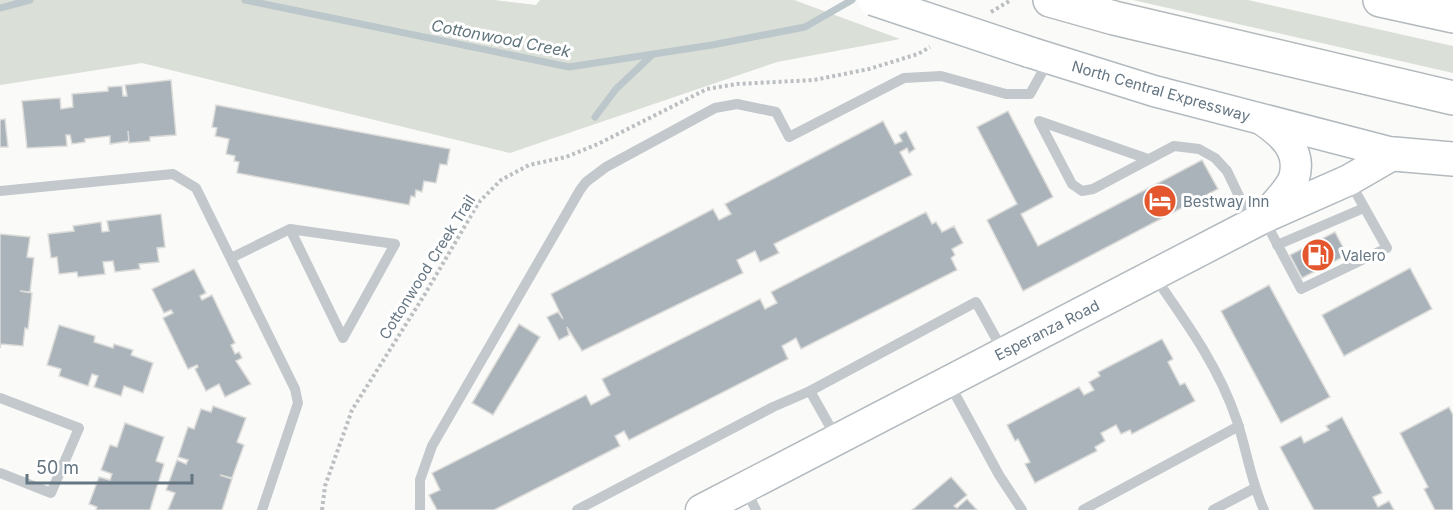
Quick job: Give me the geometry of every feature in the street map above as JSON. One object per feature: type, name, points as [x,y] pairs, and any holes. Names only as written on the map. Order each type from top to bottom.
[{"type":"highway","points":[[1380,0],[1453,16]]},
{"type":"highway","points":[[1053,1],[1114,18],[1453,98]]},
{"type":"highway","points":[[1395,154],[1453,159]]},
{"type":"street","name":"North Central Expressway","points":[[873,0],[1039,56],[1155,91],[1453,169]]},
{"type":"street","points":[[1258,221],[1294,179],[1295,157],[1286,136],[1262,119]]},
{"type":"street","name":"Esperanza Road","points":[[701,510],[750,499],[837,439],[1258,221],[1349,180],[1395,154]]},
{"type":"lane","points":[[420,510],[420,480],[432,446],[580,190],[591,178],[715,108],[737,104],[776,112],[789,137],[904,78],[941,76],[1019,96],[1030,94],[1039,56]]},
{"type":"lane","points":[[1148,159],[1039,121],[1072,184],[1082,191],[1093,189],[1174,146],[1199,149],[1215,158],[1227,171],[1258,221],[1277,245],[1301,289],[1387,248],[1349,180]]},
{"type":"lane","points":[[0,191],[173,174],[196,188],[295,389],[298,403],[262,510]]},
{"type":"lane","points":[[1277,245],[1364,208]]},
{"type":"lane","points":[[231,258],[290,229],[395,244],[343,338],[290,229]]},
{"type":"lane","points":[[1153,275],[1210,358],[1239,426],[1255,488],[1264,510]]},
{"type":"lane","points":[[577,510],[773,407],[810,391],[976,302],[1004,352]]},
{"type":"lane","points":[[948,381],[999,475],[1022,510]]},
{"type":"lane","points":[[810,391],[837,439]]},
{"type":"lane","points":[[0,398],[79,428],[51,493],[0,473]]},
{"type":"lane","points":[[1083,510],[1239,426]]},
{"type":"lane","points":[[1213,510],[1255,488]]},
{"type":"path","points":[[980,18],[1011,0]]},
{"type":"path","name":"Cottonwood Creek Trail","points":[[322,510],[325,486],[337,447],[357,401],[420,303],[479,202],[501,180],[530,165],[566,157],[598,144],[707,89],[737,84],[814,80],[869,69],[918,54],[938,42]]},
{"type":"shaded area","points":[[0,0],[494,0],[536,5],[540,0],[794,0],[900,39],[777,62],[510,153],[142,63],[0,85]]},
{"type":"shaded area","points":[[1133,0],[1248,0],[1453,46],[1453,73]]},
{"type":"building","points":[[171,80],[176,135],[150,137],[150,141],[129,143],[129,141],[110,144],[110,136],[85,139],[85,142],[72,144],[70,135],[66,135],[67,146],[27,148],[22,101],[60,98],[61,109],[73,107],[72,94],[108,91],[108,87],[122,86],[123,96],[127,96],[125,85]]},
{"type":"building","points":[[216,105],[450,149],[447,165],[440,164],[436,183],[424,181],[422,192],[416,190],[415,197],[411,196],[409,205],[237,173],[239,162],[234,161],[235,156],[226,154],[229,139],[215,136],[217,128],[212,127]]},
{"type":"building","name":"Bestway Inn","points":[[1008,111],[1053,197],[1021,214],[1038,246],[1202,160],[1218,189],[1023,291],[987,220],[1017,204],[977,127]]},
{"type":"building","points":[[5,119],[8,147],[0,147],[0,120]]},
{"type":"building","points":[[883,121],[895,144],[902,141],[899,135],[906,131],[915,149],[909,153],[907,148],[900,152],[912,175],[774,244],[779,253],[760,262],[755,251],[737,260],[743,273],[582,351],[567,327],[569,335],[559,340],[547,317],[558,312],[563,319],[551,294],[713,209],[719,220],[731,214],[725,204]]},
{"type":"building","points":[[926,212],[932,224],[936,222],[942,232],[954,226],[963,243],[952,249],[955,255],[951,258],[957,270],[801,349],[796,338],[782,346],[788,359],[629,440],[624,431],[615,436],[620,446],[494,510],[437,510],[429,495],[440,490],[432,473],[586,395],[591,405],[610,395],[602,379],[760,299],[765,309],[777,303],[771,292]]},
{"type":"building","points":[[161,214],[165,247],[157,248],[159,262],[139,264],[140,269],[115,272],[113,261],[103,262],[105,274],[78,277],[77,272],[59,274],[57,257],[51,258],[48,234],[74,231],[73,226],[101,222],[102,232],[109,231],[107,221]]},
{"type":"building","name":"Valero","points":[[1335,232],[1347,255],[1302,278],[1290,255]]},
{"type":"building","points":[[0,234],[30,237],[27,257],[34,258],[30,292],[20,291],[32,293],[28,329],[25,328],[23,346],[1,344],[0,348]]},
{"type":"building","points":[[1410,268],[1432,309],[1344,356],[1322,315]]},
{"type":"building","points":[[194,269],[206,293],[200,296],[202,300],[212,295],[235,343],[231,345],[235,354],[239,352],[242,358],[236,361],[251,384],[225,397],[219,384],[206,391],[195,369],[197,365],[188,369],[163,318],[173,313],[171,310],[164,313],[152,289]]},
{"type":"building","points":[[1269,285],[1330,397],[1281,423],[1221,311]]},
{"type":"building","points":[[519,324],[540,337],[493,415],[472,403]]},
{"type":"building","points":[[59,325],[95,336],[94,342],[113,348],[114,344],[133,350],[131,355],[153,363],[143,393],[124,386],[121,396],[94,387],[98,376],[92,374],[88,386],[59,376],[61,369],[47,365]]},
{"type":"building","points":[[1162,339],[1173,359],[1168,362],[1180,385],[1185,383],[1195,401],[1132,434],[1130,430],[1121,434],[1116,425],[1101,433],[1105,441],[1095,447],[1097,451],[1035,483],[1025,464],[1030,462],[1018,439],[1015,441],[1007,425],[1079,387],[1084,395],[1094,390],[1089,382],[1100,376],[1098,372]]},
{"type":"building","points":[[213,406],[246,418],[237,442],[244,445],[232,478],[220,475],[232,479],[222,510],[168,510],[175,493],[166,490],[177,460],[186,464],[188,460],[178,457],[188,427],[194,429],[201,409],[211,412]]},
{"type":"building","points":[[1449,407],[1453,415],[1453,510],[1435,510],[1424,489],[1428,487],[1400,433]]},
{"type":"building","points":[[1342,417],[1382,493],[1373,497],[1378,507],[1389,501],[1394,510],[1314,510],[1280,447],[1301,436],[1304,443],[1329,430],[1326,426]]},
{"type":"building","points":[[125,423],[164,437],[156,461],[164,464],[150,510],[96,510],[97,507],[89,504],[99,477],[110,480],[112,474],[101,470],[110,445],[117,447]]},
{"type":"building","points":[[951,477],[967,495],[954,506],[957,508],[967,499],[977,510],[912,510]]},
{"type":"waterway","name":"Cottonwood Creek","points":[[0,8],[30,0]]},
{"type":"waterway","name":"Cottonwood Creek","points":[[245,0],[569,67],[712,45],[805,27],[852,0]]},
{"type":"waterway","points":[[595,117],[616,89],[652,55]]},
{"type":"place","name":"Bestway Inn","points":[[1160,201]]},
{"type":"place","name":"Valero","points":[[1318,255]]}]
